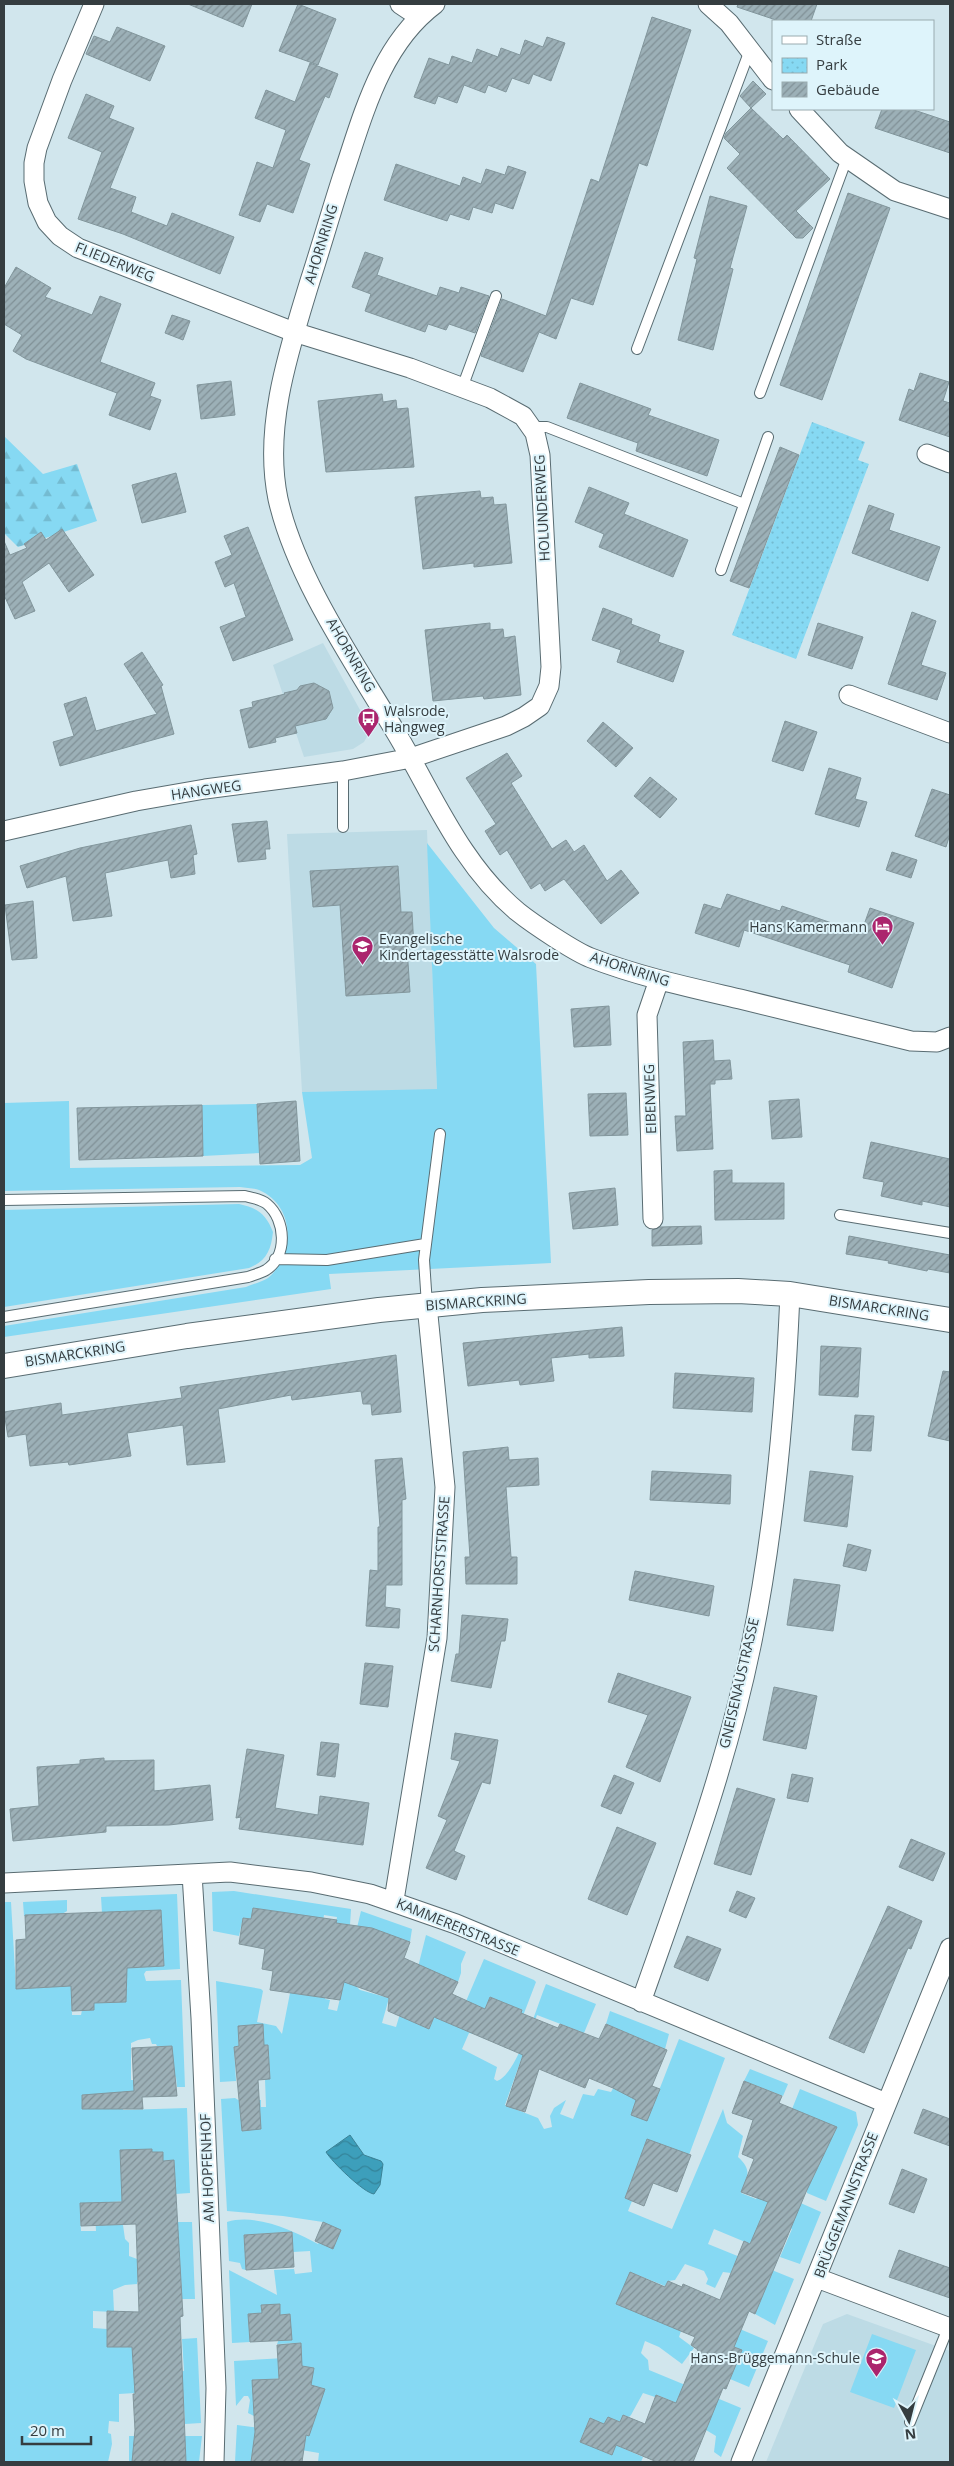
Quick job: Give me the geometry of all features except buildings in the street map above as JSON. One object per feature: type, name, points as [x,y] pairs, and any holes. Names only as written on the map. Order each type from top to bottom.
[{"type":"street","name":"FLIEDERWEG","points":[[94,4],[36,148],[34,181],[38,203],[47,222],[60,236],[78,248],[294,332]]},
{"type":"street","points":[[400,4],[418,16]]},
{"type":"street","name":"AHORNRING","points":[[435,4],[418,16],[388,55],[369,100],[294,332],[279,398],[273,446],[278,498],[295,553],[318,598],[411,758],[452,835],[480,875],[519,913],[588,957],[659,980],[911,1041],[937,1042],[950,1038]]},
{"type":"street","points":[[708,4],[729,24],[772,79]]},
{"type":"street","points":[[800,110],[840,153],[895,191],[950,209]]},
{"type":"street","name":"HOLUNDERWEG","points":[[294,332],[410,368],[490,398],[523,416],[535,433],[540,455],[551,667],[549,686],[540,706],[524,717],[506,726],[411,758]]},
{"type":"street","points":[[928,454],[950,463]]},
{"type":"street","points":[[849,695],[950,733]]},
{"type":"street","name":"HANGWEG","points":[[4,832],[136,801],[205,789],[343,771],[411,758]]},
{"type":"street","name":"EIBENWEG","points":[[653,1219],[647,1015],[659,980]]},
{"type":"street","name":"BISMARCKRING","points":[[4,1366],[187,1336],[427,1305],[482,1300],[650,1292],[738,1291],[790,1294],[950,1320]]},
{"type":"street","name":"GNEISENAUSTRASSE","points":[[641,2002],[698,1841],[751,1646],[772,1512],[786,1390],[790,1294]]},
{"type":"street","name":"SCHARNHORSTSTRASSE","points":[[394,1900],[437,1638],[445,1486],[427,1305]]},
{"type":"street","name":"KAMMERERSTRASSE","points":[[4,1883],[230,1872],[267,1876],[370,1894],[394,1900],[456,1924],[886,2103]]},
{"type":"street","name":"AM HOPFENHOF","points":[[192,1874],[217,2423],[214,2462]]},
{"type":"street","name":"BRÜGGEMANNSTRASSE","points":[[741,2462],[950,1948]]},
{"type":"street","points":[[817,2278],[949,2328]]},
{"type":"lane","points":[[637,349],[750,50]]},
{"type":"lane","points":[[760,393],[847,158]]},
{"type":"lane","points":[[462,388],[496,296]]},
{"type":"lane","points":[[531,427],[548,427],[744,504]]},
{"type":"lane","points":[[721,570],[768,437]]},
{"type":"lane","points":[[343,771],[343,827]]},
{"type":"lane","points":[[427,1305],[424,1271],[425,1244],[440,1134]]},
{"type":"lane","points":[[4,1200],[245,1196],[260,1200],[269,1206],[278,1220],[282,1234],[280,1251],[276,1259],[267,1269],[248,1277],[4,1317]]},
{"type":"lane","points":[[840,1215],[950,1234]]},
{"type":"lane","points":[[276,1259],[327,1260],[425,1244]]},
{"type":"lane","points":[[910,2422],[949,2328]]},
{"type":"shaded area","points":[[323,643],[365,719],[369,733],[364,742],[353,749],[304,757],[273,665]]},
{"type":"shaded area","name":"Evangelische Kindertagesstätte Walsrode","points":[[427,830],[437,1090],[302,1092],[287,834]]},
{"type":"shaded area","name":"Hans-Brüggemann-Schule","points":[[847,2314],[950,2351],[950,2462],[766,2462],[823,2324]]},
{"type":"green space","points":[[812,422],[865,442],[858,460],[869,464],[796,659],[732,635]]},
{"type":"green space","points":[[4,436],[43,474],[77,464],[97,521],[18,547],[4,533]]},
{"type":"green space","points":[[427,843],[494,928],[536,964],[551,1263],[329,1274],[331,1289],[4,1337],[4,1326],[246,1287],[260,1282],[268,1278],[277,1268],[287,1244],[288,1231],[280,1207],[271,1197],[252,1188],[4,1191],[4,1103],[69,1101],[70,1168],[300,1165],[312,1158],[302,1092],[437,1089]]},
{"type":"green space","points":[[257,1104],[260,1153],[203,1156],[202,1105]]},
{"type":"green space","points":[[239,1204],[261,1213],[273,1232],[271,1245],[264,1259],[249,1268],[4,1307],[4,1210]]},
{"type":"green space","points":[[234,1891],[351,1909],[350,1925],[336,1923],[337,1917],[324,1915],[323,1921],[336,1969],[325,1999],[330,2000],[328,2009],[337,2011],[361,1911],[412,1929],[410,1942],[375,1930],[355,1985],[360,1990],[389,1998],[382,2023],[396,2027],[406,1994],[418,1967],[426,1935],[466,1952],[461,1964],[458,1982],[414,2009],[409,2020],[429,2029],[434,2017],[460,2027],[464,2006],[484,1959],[534,1980],[536,1982],[521,2021],[518,2020],[522,2010],[490,1997],[474,2034],[469,2033],[462,2049],[497,2067],[494,2079],[497,2081],[505,2076],[519,2053],[546,1984],[596,2004],[584,2033],[537,2015],[505,2105],[538,2118],[544,2129],[552,2127],[550,2116],[554,2108],[566,2100],[560,2114],[573,2119],[583,2094],[594,2096],[598,2089],[611,2092],[619,2078],[651,2111],[679,2039],[725,2058],[689,2155],[647,2139],[625,2198],[632,2201],[628,2211],[672,2229],[723,2109],[727,2123],[743,2136],[738,2157],[746,2166],[747,2178],[741,2193],[756,2199],[800,2089],[856,2112],[858,2125],[826,2201],[807,2193],[807,2191],[778,2193],[821,2212],[800,2264],[780,2257],[792,2229],[780,2223],[766,2207],[750,2244],[714,2229],[708,2244],[794,2279],[775,2325],[755,2314],[768,2282],[733,2268],[731,2273],[723,2272],[715,2288],[706,2284],[708,2279],[704,2271],[685,2264],[675,2280],[668,2281],[665,2286],[630,2272],[681,2331],[679,2337],[694,2348],[682,2364],[659,2347],[645,2341],[641,2353],[648,2360],[649,2370],[741,2408],[721,2457],[714,2452],[716,2436],[706,2430],[711,2417],[657,2395],[655,2397],[643,2393],[631,2415],[629,2417],[623,2415],[620,2422],[608,2417],[604,2424],[590,2418],[580,2441],[611,2455],[616,2445],[643,2457],[641,2462],[318,2462],[319,2453],[254,2442],[251,2462],[235,2462],[237,2425],[260,2428],[305,2377],[253,2380],[254,2416],[248,2413],[250,2400],[248,2396],[244,2396],[236,2406],[234,2361],[302,2357],[301,2343],[277,2344],[290,2314],[280,2315],[280,2304],[261,2306],[262,2313],[248,2314],[250,2342],[232,2343],[229,2270],[277,2295],[274,2270],[294,2269],[295,2274],[312,2272],[310,2251],[293,2252],[291,2232],[244,2235],[246,2270],[242,2269],[240,2263],[229,2261],[227,2222],[250,2220],[262,2222],[286,2229],[318,2244],[323,2234],[323,2222],[227,2211],[221,2099],[235,2098],[240,2101],[261,2100],[261,2107],[266,2107],[265,2079],[270,2079],[268,2045],[264,2045],[263,2025],[238,2026],[239,2046],[234,2047],[236,2081],[220,2082],[216,1981],[261,1989],[263,1991],[257,2022],[276,2026],[282,2034],[290,1993],[295,1914],[253,1908],[251,1919],[243,1918],[239,1936],[213,1931],[212,1892]]},
{"type":"green space","points":[[177,1894],[180,1969],[146,1971],[144,1974],[146,1981],[181,1980],[185,2087],[177,2087],[176,2077],[174,2076],[172,2046],[157,2046],[152,2044],[150,2038],[131,2043],[131,2080],[134,2080],[134,2091],[122,2093],[123,2110],[187,2108],[190,2193],[175,2194],[174,2160],[163,2161],[163,2152],[152,2152],[152,2149],[121,2150],[132,2201],[89,2203],[80,2214],[81,2231],[96,2231],[95,2213],[111,2225],[123,2225],[125,2239],[129,2243],[129,2256],[137,2259],[178,2222],[192,2222],[195,2299],[182,2299],[181,2279],[137,2282],[137,2284],[125,2285],[113,2290],[114,2312],[93,2311],[93,2328],[107,2329],[107,2347],[132,2347],[152,2374],[184,2371],[182,2339],[197,2338],[201,2423],[185,2424],[183,2390],[119,2394],[119,2422],[109,2421],[108,2433],[111,2434],[112,2444],[108,2462],[4,2462],[4,1902],[11,1902],[16,1988],[53,1987],[71,1974],[72,2015],[81,2015],[82,2010],[94,2010],[94,2003],[126,2002],[126,1968],[102,1913],[101,1897]]},
{"type":"green space","points":[[67,1900],[67,1911],[62,1914],[24,1916],[23,1902]]},
{"type":"green space","points":[[610,2011],[669,2034],[665,2049],[606,2024]]},
{"type":"green space","points":[[750,2069],[788,2084],[783,2096],[744,2081]]},
{"type":"green space","points":[[707,2315],[768,2341],[749,2387],[730,2379],[742,2350],[707,2336]]},
{"type":"green space","points":[[872,2334],[916,2350],[894,2408],[850,2392]]},
{"type":"green space","points":[[129,2436],[202,2436],[199,2462],[185,2462],[186,2446],[150,2443],[134,2453],[133,2462],[129,2462]]},
{"type":"water","points":[[350,2135],[364,2155],[381,2161],[383,2164],[380,2185],[374,2194],[348,2176],[326,2152]]},
{"type":"place","name":"Walsrode, Hangweg","points":[[368,738]]},
{"type":"place","name":"Hans Kamermann","points":[[883,946]]},
{"type":"place","name":"Evangelische Kindertagesstätte Walsrode","points":[[363,966]]},
{"type":"place","name":"Hans-Brüggemann-Schule","points":[[876,2377]]}]
